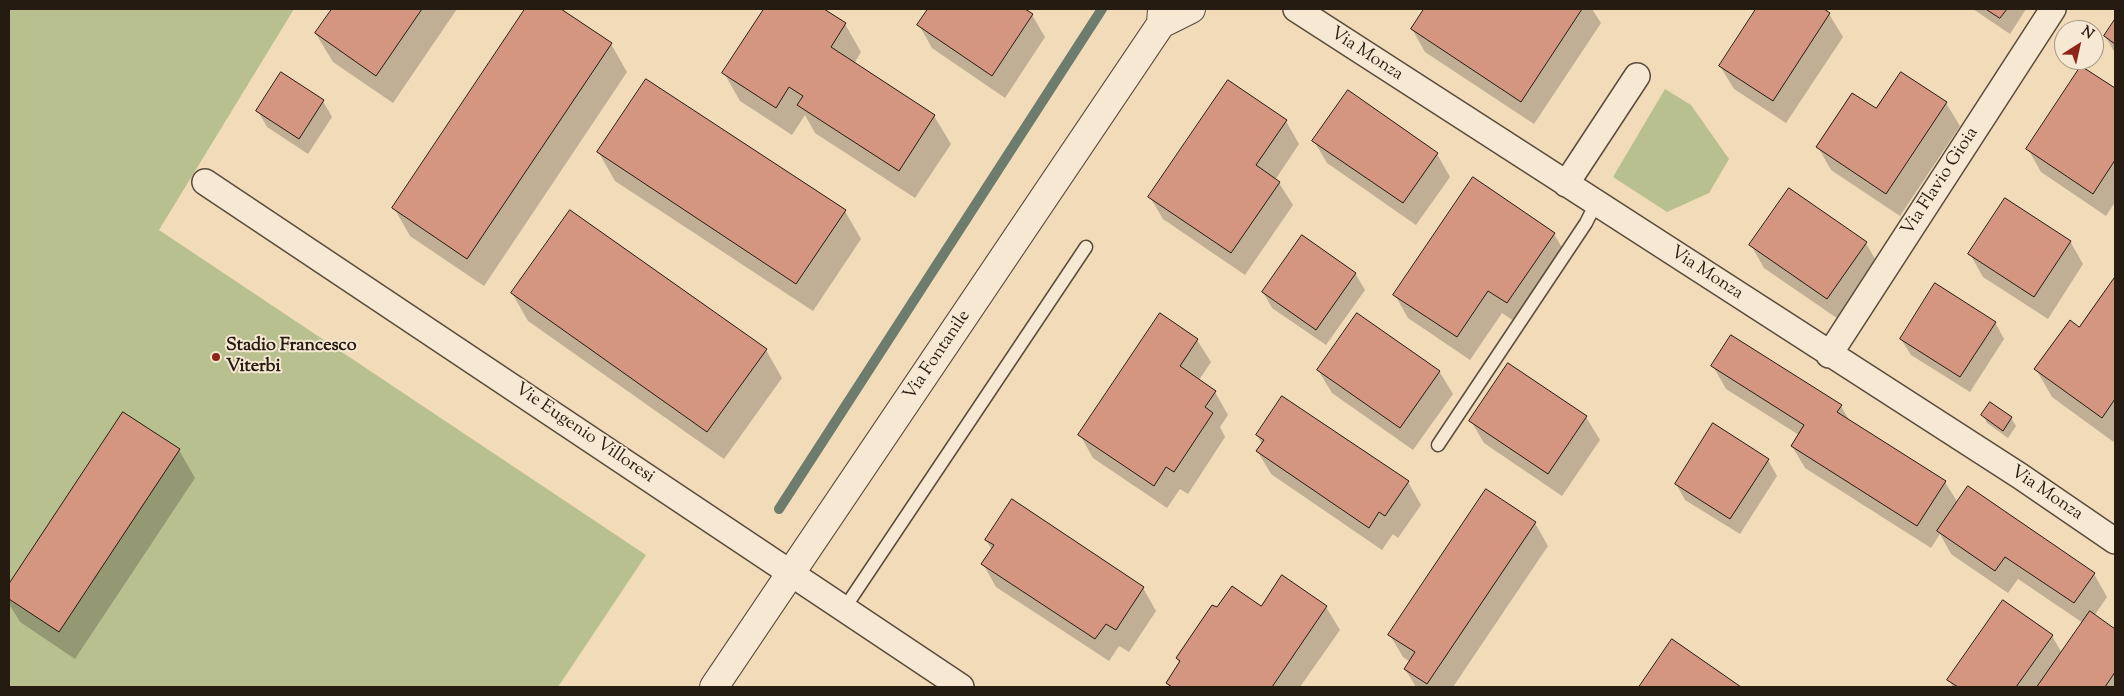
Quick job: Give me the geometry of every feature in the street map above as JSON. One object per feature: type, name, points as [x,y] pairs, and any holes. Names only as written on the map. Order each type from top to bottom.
[{"type":"street","name":"Via Fontanile","points":[[714,687],[1161,16],[1191,9]]},
{"type":"street","name":"Via Monza","points":[[1296,9],[1829,355],[2013,472],[2115,541]]},
{"type":"street","name":"Via Flavio Gioia","points":[[1829,355],[2053,9]]},
{"type":"street","points":[[1566,184],[1637,76]]},
{"type":"street","name":"Vie Eugenio Villoresi","points":[[206,182],[962,687]]},
{"type":"lane","points":[[1438,445],[1586,223],[1596,203]]},
{"type":"lane","points":[[844,609],[1086,247]]},
{"type":"green space","name":"Stadio Francesco Viterbi","points":[[9,9],[294,9],[159,230],[646,555],[558,687],[9,687]]},
{"type":"green space","points":[[1665,89],[1691,105],[1729,159],[1709,193],[1667,212],[1613,177]]},
{"type":"building","points":[[332,9],[422,9],[376,76],[315,33]]},
{"type":"building","points":[[525,9],[561,9],[612,43],[467,259],[392,208]]},
{"type":"building","points":[[764,9],[824,9],[846,23],[831,47],[935,115],[899,171],[797,105],[803,96],[789,87],[776,108],[722,73]]},
{"type":"building","points":[[928,9],[1025,9],[1033,14],[992,76],[917,25]]},
{"type":"building","points":[[1424,9],[1582,9],[1521,102],[1411,29]]},
{"type":"building","points":[[1756,9],[1824,9],[1830,13],[1773,101],[1719,66]]},
{"type":"building","points":[[1986,9],[2007,9],[2000,18]]},
{"type":"building","points":[[2115,19],[2115,44],[2104,36]]},
{"type":"building","points":[[2078,70],[2087,70],[2115,88],[2115,160],[2093,194],[2026,149]]},
{"type":"building","points":[[281,72],[324,100],[299,139],[256,111]]},
{"type":"building","points":[[1901,72],[1947,102],[1886,194],[1816,147],[1852,93],[1876,108]]},
{"type":"building","points":[[646,79],[846,210],[796,284],[597,152]]},
{"type":"building","points":[[1228,80],[1287,120],[1256,165],[1280,182],[1231,253],[1148,197]]},
{"type":"building","points":[[1348,90],[1438,153],[1403,203],[1312,141]]},
{"type":"building","points":[[1473,177],[1555,233],[1507,303],[1488,291],[1457,337],[1393,295]]},
{"type":"building","points":[[1789,188],[1867,242],[1827,299],[1749,245]]},
{"type":"building","points":[[2005,198],[2071,241],[2034,297],[1968,254]]},
{"type":"building","points":[[570,210],[767,349],[707,432],[511,293]]},
{"type":"building","points":[[1302,235],[1356,273],[1316,330],[1262,292]]},
{"type":"building","points":[[2115,277],[2115,399],[2102,418],[2034,369],[2070,320],[2079,327]]},
{"type":"building","points":[[1935,283],[1996,322],[1960,377],[1900,339]]},
{"type":"building","points":[[1160,313],[1198,339],[1180,366],[1216,391],[1205,407],[1213,413],[1174,472],[1166,467],[1154,486],[1078,435]]},
{"type":"building","points":[[1357,313],[1440,371],[1400,428],[1317,370]]},
{"type":"building","points":[[1731,335],[1842,405],[1837,412],[1946,481],[1917,526],[1791,446],[1804,425],[1711,366]]},
{"type":"building","points":[[1508,363],[1587,416],[1548,474],[1469,421]]},
{"type":"building","points":[[1282,396],[1409,481],[1385,516],[1379,512],[1369,528],[1256,451],[1264,440],[1256,435]]},
{"type":"building","points":[[1990,402],[2012,417],[2003,431],[1981,415]]},
{"type":"building","points":[[123,412],[180,449],[59,632],[9,599],[9,584]]},
{"type":"building","points":[[1713,423],[1769,459],[1730,519],[1675,484]]},
{"type":"building","points":[[1968,486],[2095,573],[2074,603],[2005,557],[1995,571],[1937,531]]},
{"type":"building","points":[[1486,489],[1536,522],[1427,684],[1404,669],[1415,652],[1388,635]]},
{"type":"building","points":[[1012,499],[1144,587],[1116,630],[1106,624],[1095,639],[981,564],[994,545],[985,540]]},
{"type":"building","points":[[1282,575],[1327,606],[1272,687],[1172,687],[1166,683],[1180,661],[1176,658],[1212,605],[1217,607],[1232,586],[1261,606]]},
{"type":"building","points":[[2003,600],[2053,635],[2016,687],[1958,687],[1947,680]]},
{"type":"building","points":[[2090,611],[2115,629],[2115,672],[2105,687],[2037,687]]},
{"type":"building","points":[[1672,639],[1741,687],[1639,687]]},
{"type":"waterway","points":[[779,509],[1102,9]]},
{"type":"place","name":"Stadio Francesco Viterbi","points":[[216,357]]}]
